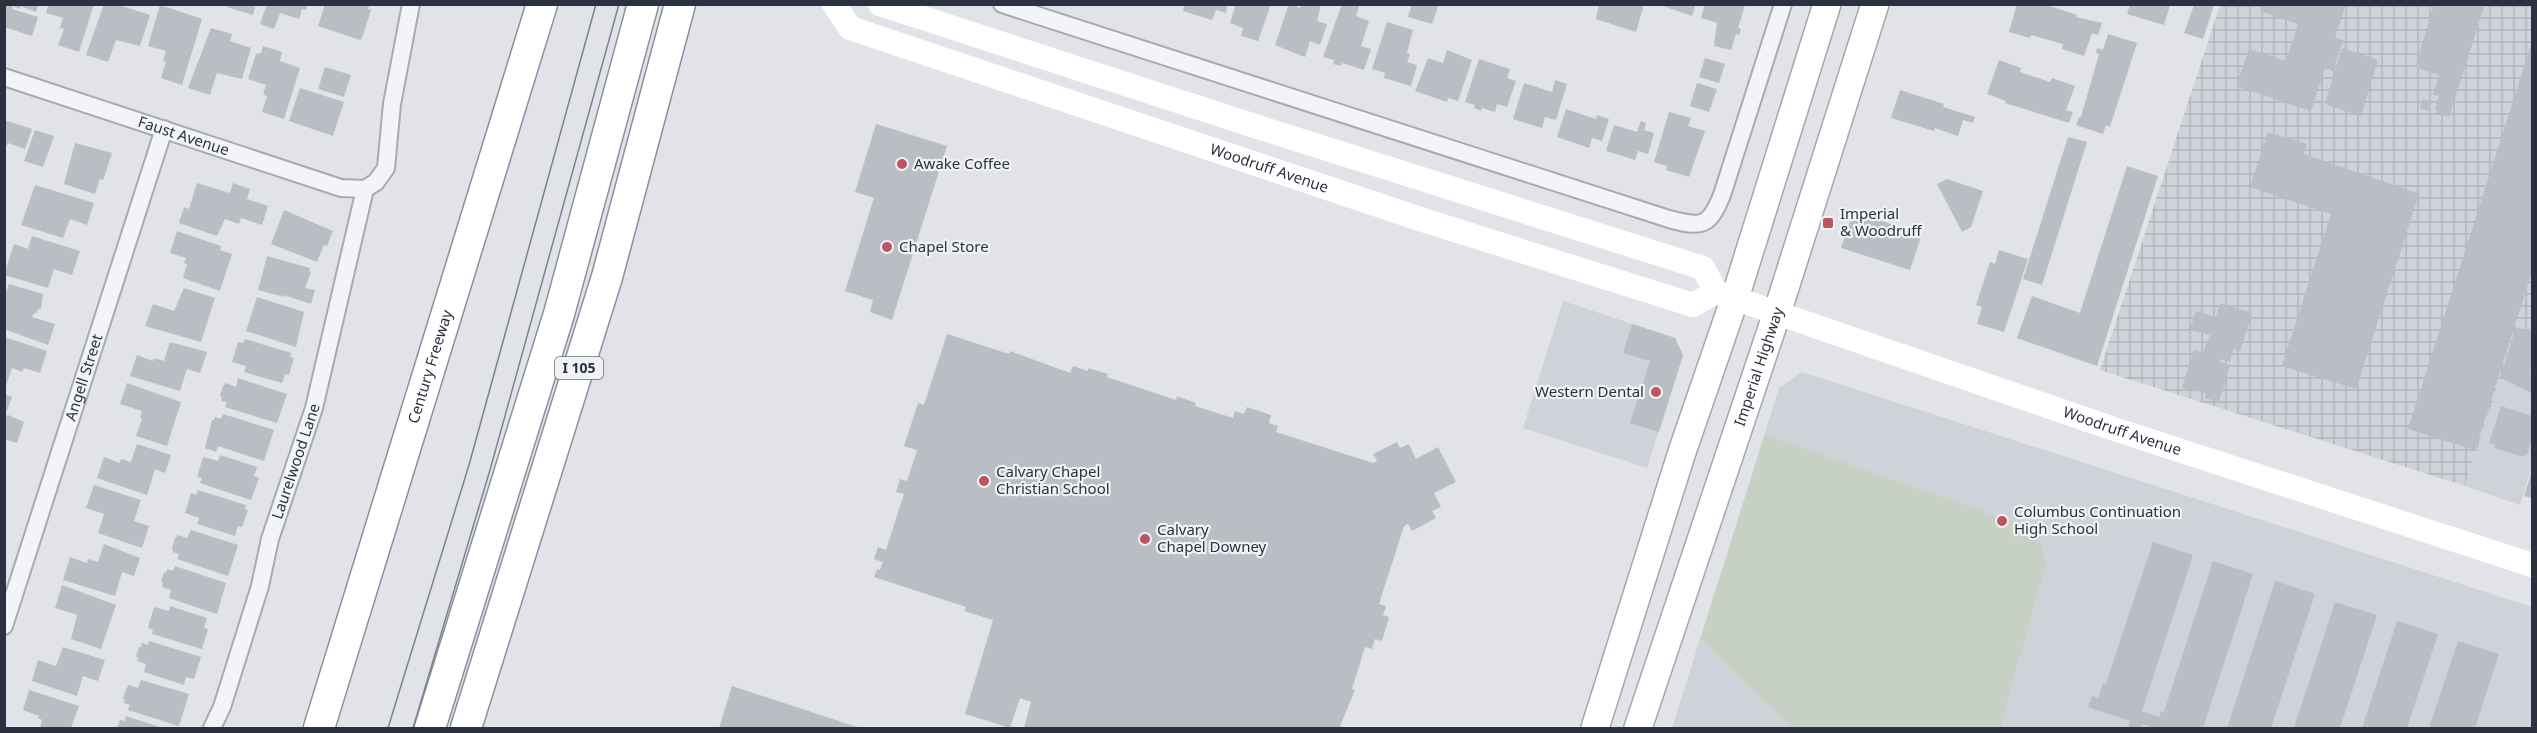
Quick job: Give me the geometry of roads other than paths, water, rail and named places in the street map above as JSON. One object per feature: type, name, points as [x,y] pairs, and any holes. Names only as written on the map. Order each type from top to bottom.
[{"type":"highway","name":"Century Freeway","points":[[319,729],[542,4]]},
{"type":"highway","points":[[430,729],[559,315],[643,4]]},
{"type":"highway","name":"I 105","points":[[466,729],[607,277],[680,4]]},
{"type":"highway","points":[[327,729],[329,699]]},
{"type":"main road","name":"Woodruff Avenue","points":[[834,4],[850,28],[1423,220],[1693,305],[1725,295],[2117,430],[2532,565]]},
{"type":"main road","points":[[880,4],[1703,268],[1725,295]]},
{"type":"main road","points":[[1595,729],[1682,452],[1725,295],[1827,4]]},
{"type":"main road","name":"Imperial Highway","points":[[1638,729],[1777,313],[1875,4]]},
{"type":"street","points":[[364,189],[376,182],[386,168],[392,104],[411,4]]},
{"type":"street","points":[[1002,4],[1688,225],[1705,223],[1715,213],[1783,4]]},
{"type":"street","name":"Faust Avenue","points":[[4,77],[341,188],[364,189]]},
{"type":"street","name":"Angell Street","points":[[4,626],[164,129]]},
{"type":"street","name":"Laurelwood Lane","points":[[212,729],[222,707],[260,586],[270,539],[311,418],[364,189]]},
{"type":"tram line","points":[[388,728],[469,465],[596,4]]},
{"type":"tram line","points":[[413,728],[490,470],[619,4]]},
{"type":"place","name":"Awake Coffee","points":[[902,164]]},
{"type":"place","name":"Imperial & Woodruff","points":[[1828,223]]},
{"type":"place","name":"Chapel Store","points":[[887,247]]},
{"type":"place","name":"Western Dental","points":[[1656,392]]},
{"type":"place","name":"Calvary Chapel Christian School","points":[[984,481]]},
{"type":"place","name":"Columbus Continuation High School","points":[[2002,521]]},
{"type":"place","name":"Calvary Chapel Downey","points":[[1145,539]]}]
